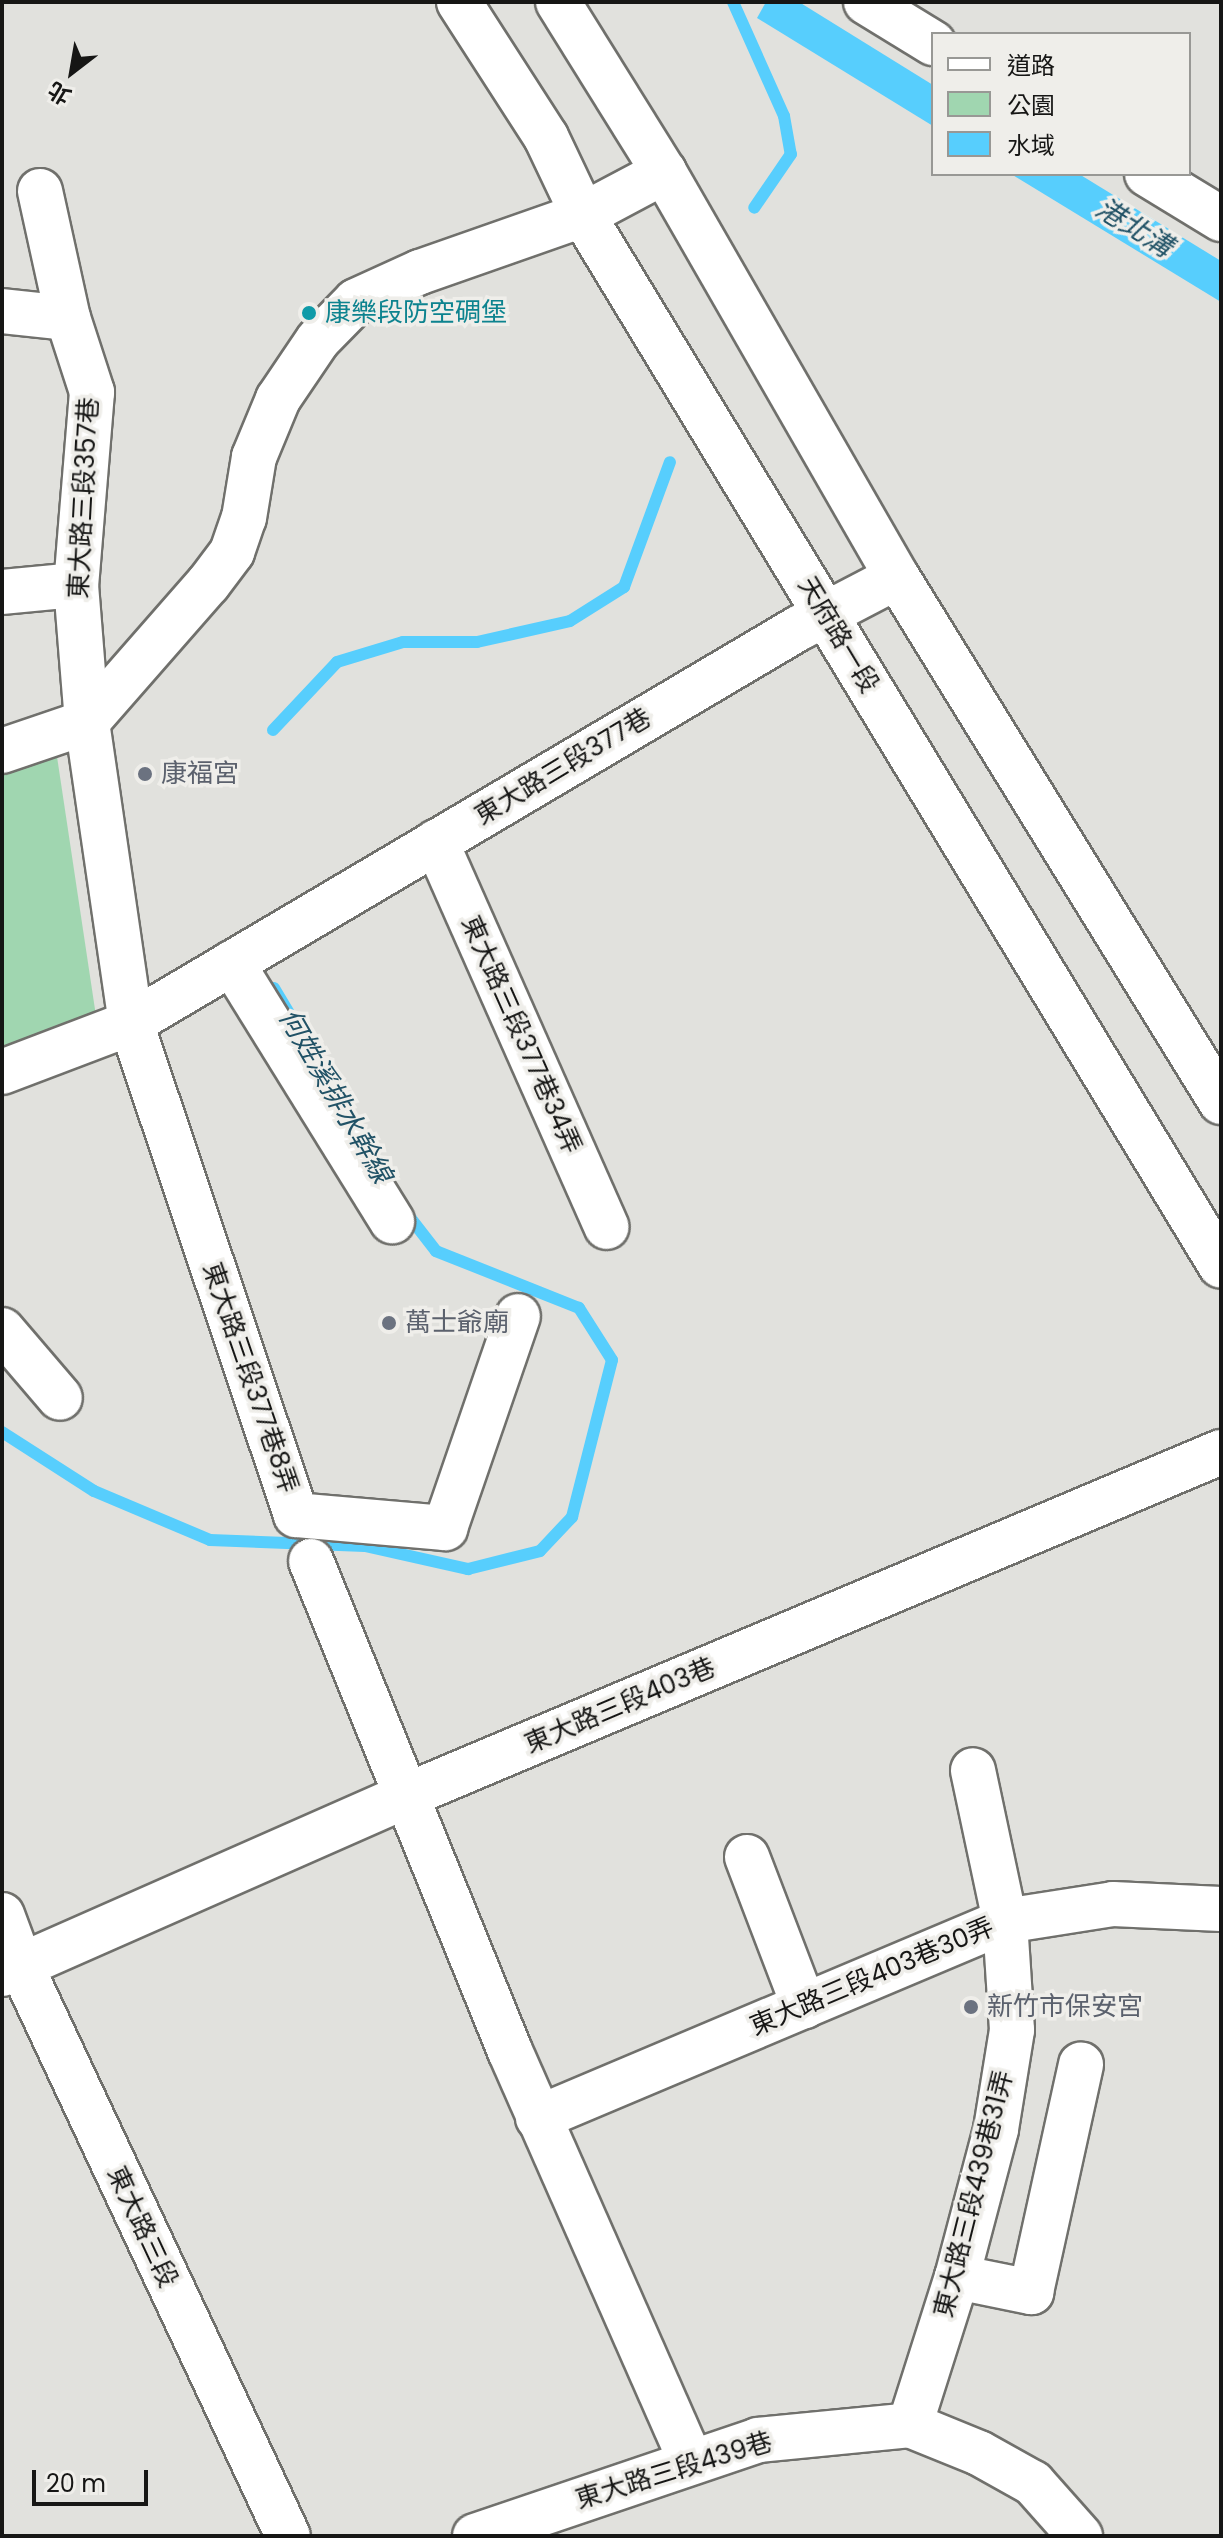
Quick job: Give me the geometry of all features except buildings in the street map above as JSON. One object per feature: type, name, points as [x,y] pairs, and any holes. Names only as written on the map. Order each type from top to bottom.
[{"type":"street","name":"天府路一段","points":[[459,2],[546,137],[583,215],[1221,1266]]},
{"type":"street","points":[[558,2],[664,172],[897,577],[1221,1102]]},
{"type":"street","points":[[866,2],[931,42]]},
{"type":"street","points":[[2,751],[87,722],[160,643],[232,552],[244,518],[254,457],[278,399],[318,340],[356,301],[420,272],[583,215],[664,172]]},
{"type":"street","points":[[1150,176],[1221,219]]},
{"type":"street","name":"東大路三段357巷","points":[[40,191],[68,318],[92,392],[76,585],[87,722],[131,1023]]},
{"type":"street","points":[[2,311],[68,318]]},
{"type":"street","name":"東大路三段377巷","points":[[2,1072],[131,1023],[826,613],[897,577]]},
{"type":"street","points":[[2,592],[76,585]]},
{"type":"street","name":"東大路三段377巷34弄","points":[[436,842],[607,1227]]},
{"type":"street","points":[[232,963],[392,1221]]},
{"type":"street","name":"東大路三段377巷8弄","points":[[131,1023],[296,1515],[445,1528],[518,1316]]},
{"type":"street","points":[[2,1330],[60,1398]]},
{"type":"street","name":"東大路三段403巷","points":[[12,1970],[403,1797],[1221,1452]]},
{"type":"street","points":[[311,1561],[403,1797],[538,2118],[691,2461]]},
{"type":"street","name":"東大路三段439巷31弄","points":[[910,2425],[957,2277],[996,2129],[1012,2030],[1005,1921],[973,1770]]},
{"type":"street","points":[[747,1857],[804,2006]]},
{"type":"street","name":"東大路三段403巷30弄","points":[[538,2118],[1005,1921],[1113,1904],[1221,1909]]},
{"type":"street","name":"東大路三段","points":[[2,1915],[12,1970],[288,2536]]},
{"type":"street","points":[[957,2277],[1031,2292],[1081,2064]]},
{"type":"street","name":"東大路三段439巷","points":[[475,2536],[566,2522],[691,2461],[758,2440],[910,2425],[979,2453],[1033,2483],[1080,2536]]},
{"type":"green space","points":[[56,750],[96,1016],[2,1046],[2,769]]},
{"type":"water","points":[[766,2],[799,2],[931,84],[931,125],[757,18]]},
{"type":"water","name":"港北溝","points":[[1014,176],[1082,176],[1221,261],[1221,302]]},
{"type":"waterway","points":[[733,2],[784,116],[791,154],[754,208]]},
{"type":"waterway","points":[[273,730],[337,662],[403,642],[477,642],[570,621],[624,587],[670,462]]},
{"type":"waterway","name":"何姓溪排水幹線","points":[[274,988],[352,1119]]},
{"type":"waterway","name":"何姓溪排水幹線","points":[[2,1432],[94,1491],[210,1540],[365,1546],[468,1569],[540,1551],[572,1517],[612,1360],[579,1308],[436,1251],[405,1211]]},
{"type":"place","name":"康樂段防空碉堡","points":[[309,313]]},
{"type":"place","name":"康福宮","points":[[145,774]]},
{"type":"place","name":"萬士爺廟","points":[[389,1323]]},
{"type":"place","name":"新竹市保安宮","points":[[971,2007]]}]
